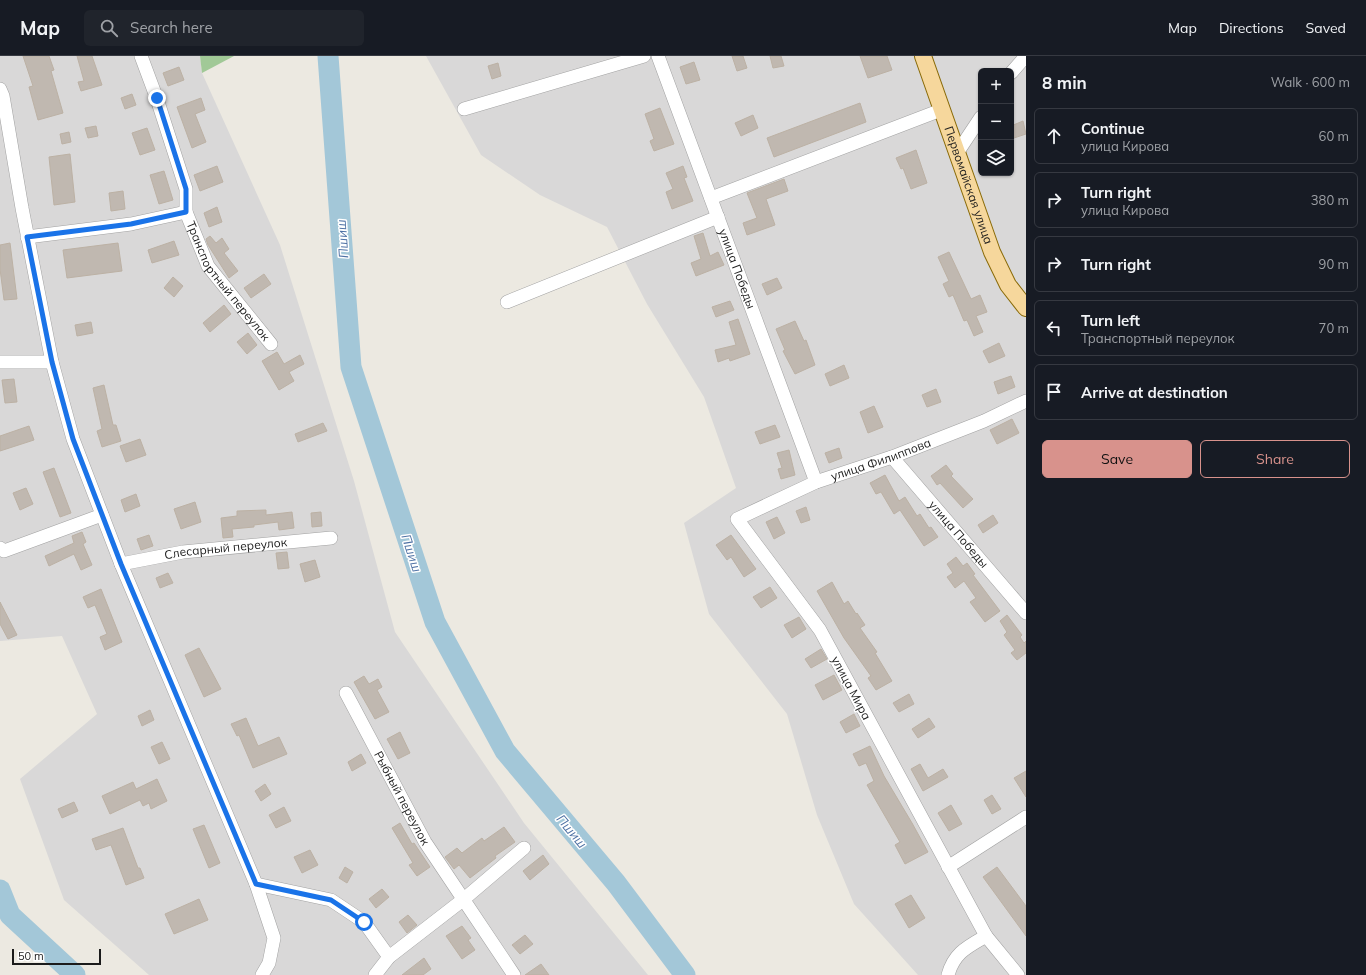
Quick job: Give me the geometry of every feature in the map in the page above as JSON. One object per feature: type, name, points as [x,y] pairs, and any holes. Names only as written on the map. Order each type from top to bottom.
[{"type":"main road","name":"Первомайская улица","points":[[923,56],[992,252],[1008,285],[1026,308]]},
{"type":"street","name":"Транспортный переулок","points":[[141,56],[157,98],[186,189],[186,212],[208,266],[272,344]]},
{"type":"street","points":[[464,109],[644,56]]},
{"type":"street","name":"улица Победы","points":[[658,56],[816,482]]},
{"type":"street","points":[[1014,70],[1026,56]]},
{"type":"street","points":[[0,89],[3,96],[27,237],[52,362],[73,439],[121,564],[256,884],[274,938],[269,963],[262,975]]},
{"type":"street","points":[[711,198],[941,110]]},
{"type":"street","points":[[957,153],[978,122]]},
{"type":"street","points":[[27,237],[131,224],[186,212]]},
{"type":"street","points":[[507,302],[718,217]]},
{"type":"street","points":[[0,362],[52,362]]},
{"type":"street","name":"улица Филиппова","points":[[737,519],[816,482],[892,456],[984,421],[1026,402]]},
{"type":"street","name":"улица Победы","points":[[892,456],[1026,612]]},
{"type":"street","points":[[0,548],[4,551],[102,515]]},
{"type":"street","name":"улица Мира","points":[[737,519],[820,630],[986,936],[1018,975]]},
{"type":"street","name":"Слесарный переулок","points":[[121,564],[183,552],[331,538]]},
{"type":"street","name":"Рыбный переулок","points":[[346,693],[425,842],[514,975]]},
{"type":"street","points":[[948,868],[1026,817]]},
{"type":"street","points":[[374,975],[389,957],[464,899],[524,848]]},
{"type":"street","points":[[256,884],[331,900],[364,922],[389,957]]},
{"type":"street","points":[[948,975],[951,963],[963,949],[986,936]]},
{"type":"shaded area","points":[[0,56],[200,56],[202,73],[280,245],[354,481],[395,632],[524,823],[648,975],[149,975],[64,900],[20,779],[97,714],[62,636],[0,641]]},
{"type":"shaded area","points":[[426,56],[1026,56],[1026,975],[918,975],[854,904],[817,815],[787,714],[709,614],[684,523],[736,488],[704,397],[647,304],[607,227],[540,195],[481,155]]},
{"type":"green space","points":[[200,56],[234,56],[202,73]]},
{"type":"building","points":[[23,56],[49,56],[54,70],[51,71],[63,113],[38,120],[29,87],[33,86]]},
{"type":"building","points":[[77,56],[92,56],[102,85],[81,91],[78,82],[84,81]]},
{"type":"building","points":[[732,56],[743,56],[747,68],[737,71]]},
{"type":"building","points":[[770,56],[781,56],[784,66],[773,68]]},
{"type":"building","points":[[860,56],[887,56],[892,70],[868,78]]},
{"type":"building","points":[[694,62],[700,80],[686,84],[680,67]]},
{"type":"building","points":[[498,63],[501,76],[492,79],[488,66]]},
{"type":"building","points":[[179,67],[184,80],[168,86],[163,73]]},
{"type":"building","points":[[132,94],[136,105],[125,109],[121,98]]},
{"type":"building","points":[[201,98],[205,110],[195,114],[206,142],[192,148],[177,107]]},
{"type":"building","points":[[860,103],[866,122],[774,157],[767,138]]},
{"type":"building","points":[[660,108],[674,144],[654,151],[650,141],[654,139],[645,114]]},
{"type":"building","points":[[753,115],[758,128],[741,136],[735,123]]},
{"type":"building","points":[[1023,121],[1026,134],[1014,138],[1014,125]]},
{"type":"building","points":[[96,126],[98,136],[88,138],[85,128]]},
{"type":"building","points":[[147,128],[155,150],[140,155],[132,133]]},
{"type":"building","points":[[69,132],[71,142],[62,144],[60,134]]},
{"type":"building","points":[[916,150],[927,183],[911,189],[903,168],[901,169],[896,158]]},
{"type":"building","points":[[70,154],[75,202],[54,205],[49,157]]},
{"type":"building","points":[[217,166],[223,182],[200,191],[194,175]]},
{"type":"building","points":[[683,166],[687,177],[684,178],[693,201],[672,209],[666,192],[673,189],[666,173]]},
{"type":"building","points":[[164,171],[173,200],[159,204],[150,175]]},
{"type":"building","points":[[784,179],[788,191],[766,199],[775,225],[747,235],[743,223],[757,218],[747,193]]},
{"type":"building","points":[[123,191],[125,209],[111,211],[109,193]]},
{"type":"building","points":[[217,207],[222,222],[209,227],[204,213]]},
{"type":"building","points":[[703,233],[710,256],[718,252],[724,265],[696,276],[691,263],[701,259],[694,236]]},
{"type":"building","points":[[210,236],[216,243],[222,238],[229,249],[224,253],[238,271],[229,278],[208,245],[206,239]]},
{"type":"building","points":[[174,241],[179,255],[152,263],[148,250]]},
{"type":"building","points":[[10,243],[17,299],[4,300],[0,269],[0,245]]},
{"type":"building","points":[[118,243],[122,271],[67,278],[63,250]]},
{"type":"building","points":[[949,252],[971,299],[980,295],[987,312],[976,316],[983,332],[974,336],[967,320],[964,321],[953,295],[949,297],[943,284],[949,281],[938,257]]},
{"type":"building","points":[[264,274],[271,284],[251,298],[244,288]]},
{"type":"building","points":[[173,277],[183,286],[174,297],[164,288]]},
{"type":"building","points":[[777,278],[782,288],[767,295],[762,284]]},
{"type":"building","points":[[730,301],[734,310],[716,317],[712,307]]},
{"type":"building","points":[[224,305],[231,314],[210,332],[203,323]]},
{"type":"building","points":[[738,319],[750,354],[730,361],[729,358],[718,362],[715,350],[736,345],[729,322]]},
{"type":"building","points":[[795,321],[804,341],[806,340],[815,365],[795,374],[783,351],[785,350],[776,329]]},
{"type":"building","points":[[91,322],[93,333],[77,336],[75,325]]},
{"type":"building","points":[[248,333],[257,345],[247,354],[237,342]]},
{"type":"building","points":[[999,343],[1005,356],[989,363],[983,351]]},
{"type":"building","points":[[277,352],[284,364],[300,355],[304,364],[289,372],[294,381],[279,390],[262,361]]},
{"type":"building","points":[[844,365],[849,378],[830,386],[825,374]]},
{"type":"building","points":[[1011,376],[1015,387],[998,394],[994,382]]},
{"type":"building","points":[[14,379],[17,402],[5,403],[2,380]]},
{"type":"building","points":[[104,385],[113,425],[116,425],[121,441],[102,447],[97,431],[102,429],[93,388]]},
{"type":"building","points":[[936,389],[941,402],[927,407],[922,395]]},
{"type":"building","points":[[874,406],[883,427],[868,433],[860,412]]},
{"type":"building","points":[[1012,419],[1019,433],[997,444],[990,430]]},
{"type":"building","points":[[323,423],[327,431],[298,442],[295,434]]},
{"type":"building","points":[[775,425],[780,437],[760,444],[755,432]]},
{"type":"building","points":[[29,426],[34,440],[0,451],[0,436]]},
{"type":"building","points":[[140,439],[146,455],[126,462],[120,446]]},
{"type":"building","points":[[839,448],[842,458],[829,463],[825,453]]},
{"type":"building","points":[[789,450],[795,475],[781,479],[778,469],[782,468],[777,453]]},
{"type":"building","points":[[946,465],[953,474],[951,476],[973,499],[963,508],[940,483],[937,485],[931,476]]},
{"type":"building","points":[[54,468],[71,513],[60,517],[43,472]]},
{"type":"building","points":[[885,475],[899,501],[905,497],[917,516],[920,514],[929,528],[931,527],[938,537],[924,546],[900,510],[894,514],[881,492],[876,494],[870,483]]},
{"type":"building","points":[[26,488],[33,504],[20,510],[13,493]]},
{"type":"building","points":[[136,494],[140,506],[125,512],[121,500]]},
{"type":"building","points":[[195,502],[201,522],[181,529],[174,509]]},
{"type":"building","points":[[806,507],[810,520],[801,523],[796,511]]},
{"type":"building","points":[[266,510],[266,515],[292,512],[294,528],[279,530],[278,522],[254,525],[254,527],[232,529],[233,537],[223,538],[221,518],[237,516],[237,511]]},
{"type":"building","points":[[321,512],[322,526],[312,527],[311,513]]},
{"type":"building","points":[[993,515],[998,523],[983,533],[978,525]]},
{"type":"building","points":[[777,517],[785,533],[774,539],[766,522]]},
{"type":"building","points":[[82,532],[86,542],[83,544],[92,565],[81,570],[74,554],[49,566],[45,556],[74,543],[72,536]]},
{"type":"building","points":[[149,535],[153,546],[141,550],[137,539]]},
{"type":"building","points":[[731,535],[756,569],[744,577],[731,557],[727,560],[716,545]]},
{"type":"building","points":[[287,552],[289,568],[278,569],[276,553]]},
{"type":"building","points":[[956,557],[963,566],[967,563],[975,574],[973,575],[1000,611],[985,622],[970,602],[976,598],[964,581],[955,588],[947,577],[953,573],[947,564]]},
{"type":"building","points":[[315,560],[320,577],[305,582],[300,564]]},
{"type":"building","points":[[168,573],[173,583],[160,588],[156,578]]},
{"type":"building","points":[[832,582],[844,604],[848,601],[865,625],[860,628],[877,652],[875,653],[892,681],[876,690],[868,678],[871,676],[844,638],[817,591]]},
{"type":"building","points":[[770,587],[777,598],[761,608],[753,597]]},
{"type":"building","points":[[101,589],[122,642],[105,650],[100,637],[107,634],[95,605],[88,608],[83,597]]},
{"type":"building","points":[[0,602],[17,635],[8,639],[0,624]]},
{"type":"building","points":[[1007,615],[1022,635],[1020,637],[1024,643],[1026,641],[1026,653],[1017,660],[1011,653],[1015,650],[1004,635],[1007,632],[1000,621]]},
{"type":"building","points":[[799,617],[806,629],[792,638],[784,625]]},
{"type":"building","points":[[199,648],[221,689],[204,697],[185,655]]},
{"type":"building","points":[[821,649],[827,659],[811,668],[805,659]]},
{"type":"building","points":[[834,675],[842,690],[823,700],[815,685]]},
{"type":"building","points":[[364,676],[369,684],[378,679],[382,687],[377,690],[389,712],[375,719],[354,682]]},
{"type":"building","points":[[909,694],[914,704],[899,712],[893,703]]},
{"type":"building","points":[[150,710],[154,720],[142,726],[138,716]]},
{"type":"building","points":[[854,714],[860,726],[846,733],[840,722]]},
{"type":"building","points":[[246,718],[258,746],[279,737],[287,754],[253,768],[239,735],[237,736],[231,724]]},
{"type":"building","points":[[929,718],[935,727],[918,738],[912,729]]},
{"type":"building","points":[[400,732],[410,753],[398,759],[387,739]]},
{"type":"building","points":[[162,742],[170,759],[159,764],[151,747]]},
{"type":"building","points":[[870,746],[884,776],[928,852],[905,864],[895,845],[900,842],[867,785],[874,781],[866,763],[859,766],[853,754]]},
{"type":"building","points":[[361,754],[366,763],[352,771],[348,762]]},
{"type":"building","points":[[920,764],[928,778],[943,769],[948,777],[923,791],[911,769]]},
{"type":"building","points":[[1026,771],[1026,797],[1014,778]]},
{"type":"building","points":[[157,779],[167,801],[151,809],[149,803],[143,806],[140,800],[110,814],[102,796],[133,782],[136,789]]},
{"type":"building","points":[[265,784],[271,794],[261,801],[255,791]]},
{"type":"building","points":[[992,795],[1001,809],[992,814],[984,800]]},
{"type":"building","points":[[74,802],[78,811],[62,818],[58,809]]},
{"type":"building","points":[[951,805],[962,824],[949,831],[938,813]]},
{"type":"building","points":[[284,807],[291,821],[276,828],[269,815]]},
{"type":"building","points":[[400,823],[412,844],[414,843],[430,867],[417,876],[409,865],[413,863],[392,828]]},
{"type":"building","points":[[204,825],[220,863],[209,868],[193,829]]},
{"type":"building","points":[[504,827],[515,842],[495,856],[496,858],[470,878],[459,865],[454,869],[445,857],[457,848],[462,853],[482,838],[484,841]]},
{"type":"building","points":[[123,828],[138,868],[140,868],[144,878],[126,885],[111,845],[96,850],[92,839]]},
{"type":"building","points":[[310,850],[318,865],[302,873],[294,857]]},
{"type":"building","points":[[543,855],[549,864],[530,880],[523,871]]},
{"type":"building","points":[[345,867],[353,872],[347,883],[339,878]]},
{"type":"building","points":[[997,867],[1026,906],[1026,936],[983,877]]},
{"type":"building","points":[[382,889],[389,897],[376,908],[369,899]]},
{"type":"building","points":[[911,895],[925,918],[909,928],[895,904]]},
{"type":"building","points":[[199,899],[208,920],[174,934],[165,914]]},
{"type":"building","points":[[408,915],[417,925],[407,933],[399,922]]},
{"type":"building","points":[[462,926],[471,938],[468,940],[475,950],[462,959],[446,936]]},
{"type":"building","points":[[525,935],[533,944],[520,954],[512,945]]},
{"type":"building","points":[[424,958],[431,969],[423,975],[402,975]]},
{"type":"building","points":[[541,964],[549,975],[525,975]]},
{"type":"waterway","name":"Пшиш","points":[[328,56],[351,367],[435,622],[505,751],[616,883],[685,975]]},
{"type":"waterway","points":[[0,890],[10,915],[75,975]]},
{"type":"route","points":[[157,98],[186,189],[186,212],[131,224],[27,237],[52,362],[73,439],[121,564],[256,884],[331,900],[364,922]]}]
